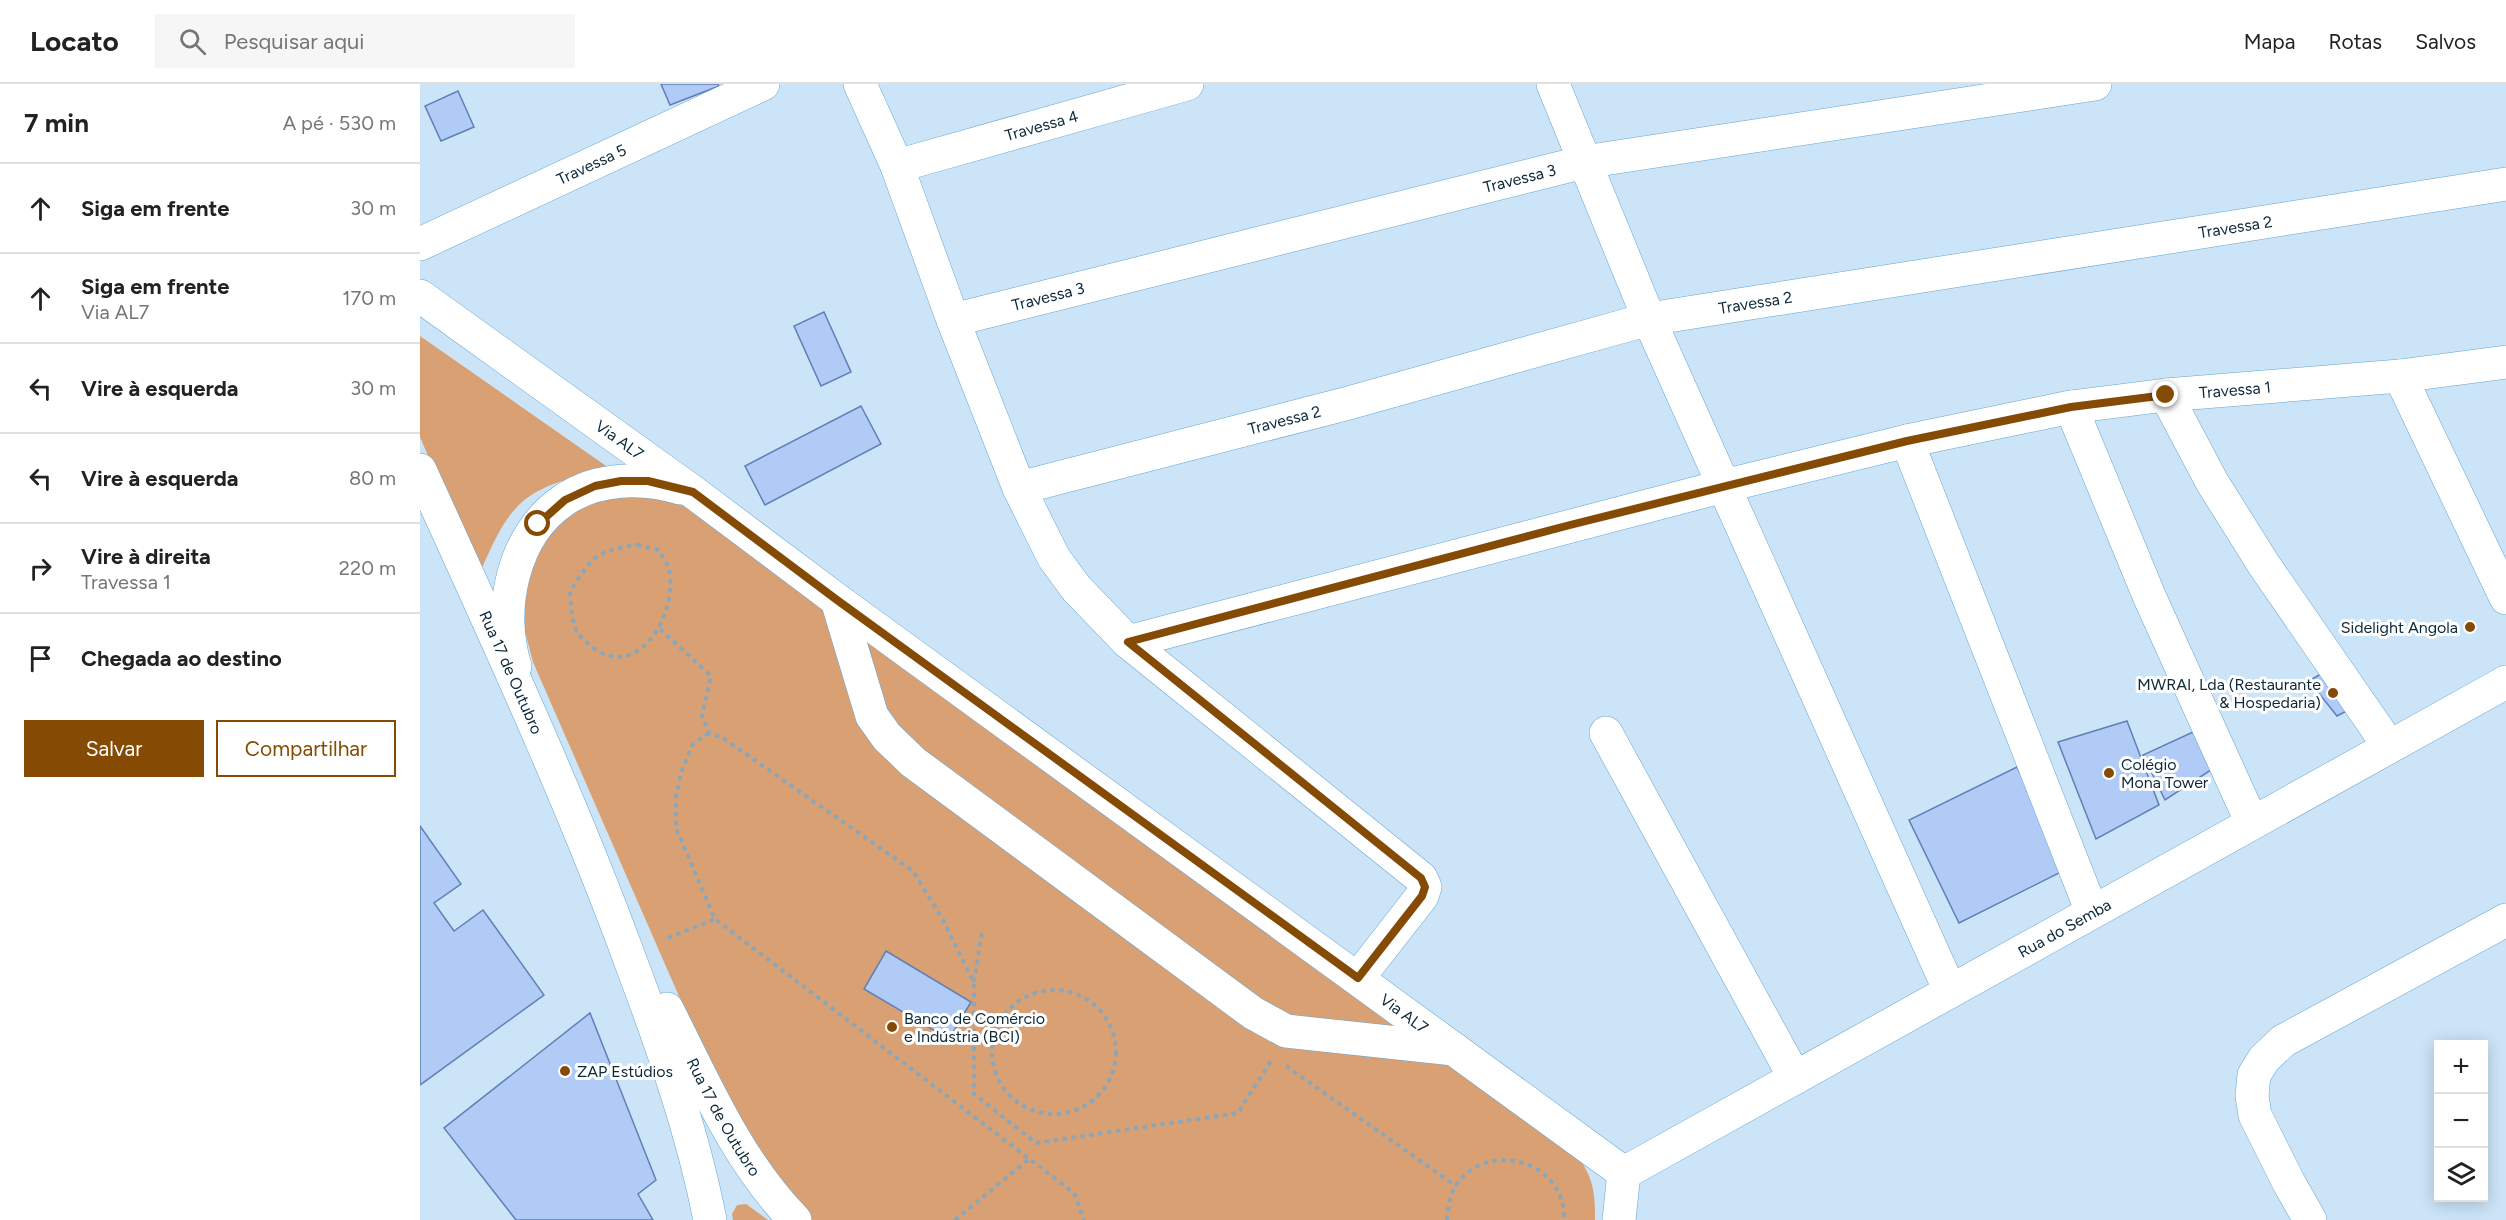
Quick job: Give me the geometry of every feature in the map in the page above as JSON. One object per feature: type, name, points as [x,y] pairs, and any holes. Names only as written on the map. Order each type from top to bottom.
[{"type":"street","name":"Travessa 5","points":[[420,244],[763,84]]},
{"type":"street","points":[[860,84],[897,166],[952,320],[1019,488],[1054,558],[1076,588],[1128,642],[1421,878],[1425,887],[1422,896],[1358,978]]},
{"type":"street","name":"Travessa 4","points":[[897,166],[1187,84]]},
{"type":"street","points":[[1553,84],[1649,319],[1950,991]]},
{"type":"street","name":"Travessa 3","points":[[952,320],[1584,162],[2095,84]]},
{"type":"street","name":"Travessa 2","points":[[1019,488],[1345,404],[1649,319],[2506,184]]},
{"type":"street","name":"Via AL7","points":[[420,296],[693,492],[837,600],[1623,1173]]},
{"type":"street","name":"Travessa 1","points":[[1128,642],[1724,486],[1907,441],[2071,407],[2166,395],[2400,376],[2506,362]]},
{"type":"street","points":[[2400,376],[2506,598]]},
{"type":"street","points":[[2166,395],[2212,482],[2264,565],[2390,746]]},
{"type":"street","points":[[2071,407],[2151,598],[2252,823]]},
{"type":"street","points":[[1907,441],[2092,912]]},
{"type":"street","name":"Rua 17 de Outubro","points":[[420,470],[528,708],[600,876],[663,1047],[704,1188],[710,1220]]},
{"type":"street","points":[[528,708],[512,657],[506,622],[517,561],[538,524],[565,500],[595,486],[621,481],[648,481],[693,492]]},
{"type":"street","points":[[837,600],[872,716],[887,737],[913,762],[1253,1013],[1286,1030],[1455,1049]]},
{"type":"street","name":"Rua do Semba","points":[[1623,1173],[2506,682]]},
{"type":"street","points":[[1606,734],[1795,1078]]},
{"type":"street","name":"Rua 17 de Outubro","points":[[600,876],[731,1134],[755,1172],[795,1220]]},
{"type":"street","points":[[2310,1220],[2289,1184],[2255,1115],[2252,1096],[2254,1075],[2264,1059],[2283,1041],[2506,920]]},
{"type":"street","points":[[1619,1220],[1623,1173]]},
{"type":"path","points":[[637,545],[658,550],[669,569],[670,592],[667,613],[660,629],[648,643],[633,652],[612,657],[595,649],[578,635],[571,616],[570,591],[597,554],[637,545]]},
{"type":"path","points":[[660,629],[711,676],[702,716],[709,734]]},
{"type":"path","points":[[974,983],[943,920],[913,871],[723,738],[709,734],[693,744],[682,770],[676,796],[676,828],[715,919],[1074,1193],[1084,1220]]},
{"type":"path","points":[[668,938],[715,919]]},
{"type":"path","points":[[982,932],[974,983],[974,1094],[1036,1143],[1238,1113],[1274,1057]]},
{"type":"path","points":[[1044,990],[1064,990],[1082,996],[1098,1007],[1110,1023],[1116,1042],[1116,1062],[1110,1080],[1099,1096],[1083,1108],[1064,1114],[1043,1114],[1022,1106],[1005,1092],[995,1073],[991,1052],[995,1029],[1006,1011],[1023,997],[1044,990]]},
{"type":"path","points":[[1283,1064],[1456,1186]]},
{"type":"path","points":[[955,1220],[1029,1159]]},
{"type":"path","points":[[1447,1220],[1449,1203],[1456,1186],[1468,1172],[1484,1162],[1502,1159],[1519,1160],[1537,1167],[1550,1179],[1560,1195],[1564,1220]]},
{"type":"shaded area","points":[[420,336],[609,468],[541,489],[522,502],[502,527],[479,574],[420,437]]},
{"type":"shaded area","points":[[626,494],[661,496],[698,511],[1579,1158],[1588,1173],[1593,1188],[1595,1220],[809,1220],[752,1142],[709,1065],[533,662],[522,620],[528,585],[539,548],[562,522],[592,501]]},
{"type":"shaded area","points":[[746,1204],[768,1220],[733,1220],[732,1214],[737,1205]]},
{"type":"building","points":[[661,84],[718,84],[719,86],[670,105]]},
{"type":"building","points":[[458,91],[474,127],[441,141],[425,106]]},
{"type":"building","points":[[824,312],[851,372],[821,386],[794,326]]},
{"type":"building","points":[[861,406],[881,444],[765,505],[745,466]]},
{"type":"building","name":"MWRAI, Lda (Restaurante & Hospedaria)","points":[[2329,669],[2358,705],[2337,716],[2309,681]]},
{"type":"building","name":"Colégio Mona Tower","points":[[2127,721],[2159,805],[2096,839],[2058,742]]},
{"type":"building","points":[[2193,732],[2211,770],[2165,800],[2143,755]]},
{"type":"building","points":[[2017,767],[2067,869],[1959,923],[1909,820]]},
{"type":"building","points":[[420,826],[461,884],[434,903],[454,931],[483,910],[544,995],[420,1085]]},
{"type":"building","points":[[886,951],[971,1002],[949,1039],[864,989]]},
{"type":"building","name":"ZAP Estúdios","points":[[590,1013],[656,1180],[638,1194],[653,1220],[516,1220],[444,1128]]},
{"type":"place","name":"Sidelight Angola","points":[[2470,627]]},
{"type":"place","name":"MWRAI, Lda (Restaurante & Hospedaria)","points":[[2333,693]]},
{"type":"place","name":"Colégio Mona Tower","points":[[2109,773]]},
{"type":"place","name":"Banco de Comércio e Indústria (BCI)","points":[[892,1027]]},
{"type":"place","name":"ZAP Estúdios","points":[[565,1071]]},
{"type":"route","points":[[538,524],[565,500],[595,486],[621,481],[648,481],[693,492],[837,600],[1358,978],[1422,896],[1425,887],[1421,878],[1128,642],[1570,525],[1907,441],[2071,407],[2166,395]]}]
